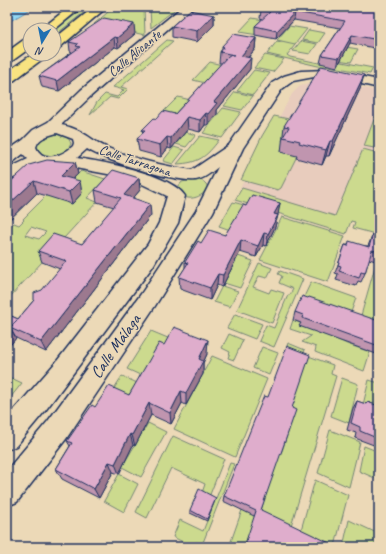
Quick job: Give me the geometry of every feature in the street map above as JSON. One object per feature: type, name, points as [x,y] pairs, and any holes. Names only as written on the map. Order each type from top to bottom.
[{"type":"highway","points":[[56,22],[76,7]]},
{"type":"highway","points":[[62,39],[101,7]]},
{"type":"highway","points":[[7,58],[22,48]]},
{"type":"highway","points":[[7,79],[31,62]]},
{"type":"street","name":"Calle Alicante","points":[[26,144],[30,138],[53,125],[70,107],[81,100],[86,93],[188,7]]},
{"type":"street","name":"Calle Málaga","points":[[7,492],[57,430],[148,300],[204,212],[235,148],[278,86],[291,77],[311,73],[322,73],[379,84]]},
{"type":"street","points":[[58,160],[75,153],[80,147],[81,142],[76,114],[81,100]]},
{"type":"street","name":"Calle Tarragona","points":[[38,133],[57,129],[74,132],[101,151],[170,172],[194,175]]},
{"type":"street","points":[[7,159],[26,144]]},
{"type":"street","points":[[26,144],[25,149],[27,154],[38,160]]},
{"type":"street","name":"Calle Málaga","points":[[194,175],[235,148]]},
{"type":"street","points":[[7,176],[38,160]]},
{"type":"street","name":"Calle Tarragona","points":[[38,160],[58,160],[107,168],[160,185],[175,194]]},
{"type":"street","points":[[194,175],[205,177],[210,180],[214,184],[214,191],[209,198],[199,202],[184,200],[175,194],[172,187],[176,180],[181,177],[194,175]]},
{"type":"street","name":"Calle Málaga","points":[[7,437],[68,366],[161,239],[175,211],[175,194]]},
{"type":"shaded area","points":[[324,81],[379,91],[379,229],[240,188],[292,94],[300,86],[311,82]]},
{"type":"green space","points":[[85,7],[91,7],[62,30],[62,25]]},
{"type":"green space","points":[[114,7],[144,7],[145,35],[94,24]]},
{"type":"green space","points":[[150,7],[178,7],[151,28]]},
{"type":"green space","points":[[252,18],[270,21],[258,35],[239,32]]},
{"type":"green space","points":[[289,26],[307,29],[295,44],[277,40]]},
{"type":"green space","points":[[309,30],[325,33],[318,43],[302,40]]},
{"type":"green space","points":[[167,40],[173,41],[121,87],[128,89],[118,99],[110,97],[90,115],[97,102],[105,94],[117,97],[124,90],[113,87]]},
{"type":"green space","points":[[277,41],[295,45],[287,55],[290,57],[319,63],[323,63],[326,59],[373,68],[370,74],[329,66],[318,66],[267,54]]},
{"type":"green space","points":[[301,41],[317,44],[310,54],[293,51]]},
{"type":"green space","points":[[346,47],[358,49],[351,62],[338,60]]},
{"type":"green space","points":[[265,55],[284,59],[273,72],[254,68]]},
{"type":"green space","points":[[210,62],[230,67],[214,85],[193,80]]},
{"type":"green space","points":[[254,70],[270,73],[253,95],[237,91]]},
{"type":"green space","points":[[235,92],[253,96],[242,110],[224,106]]},
{"type":"green space","points":[[178,97],[199,102],[191,111],[157,118]]},
{"type":"green space","points":[[379,106],[379,149],[364,146]]},
{"type":"green space","points":[[223,108],[241,112],[222,138],[203,133]]},
{"type":"green space","points":[[274,116],[294,120],[282,141],[286,142],[297,156],[281,188],[278,190],[241,180],[262,136]]},
{"type":"green space","points":[[186,132],[196,135],[186,147],[176,144]]},
{"type":"green space","points":[[59,134],[68,138],[71,144],[64,152],[54,155],[44,155],[35,150],[37,141],[50,135]]},
{"type":"green space","points":[[200,136],[219,140],[206,155],[201,158],[191,162],[177,164]]},
{"type":"green space","points":[[174,147],[184,150],[173,164],[163,161]]},
{"type":"green space","points":[[363,149],[378,153],[379,155],[379,229],[377,228],[375,234],[353,228],[355,222],[351,221],[346,234],[235,200],[242,188],[335,216]]},
{"type":"green space","points":[[81,171],[105,179],[87,198],[97,202],[9,298],[7,297],[7,230],[14,223],[19,225],[24,220],[23,219],[65,177],[73,179]],"holes":[[[31,227],[46,232],[39,239],[25,235]]]},
{"type":"green space","points":[[196,179],[206,184],[208,188],[205,192],[191,198],[187,198],[179,193],[177,188],[182,182]]},
{"type":"green space","points":[[233,202],[251,207],[236,232],[219,226]]},
{"type":"green space","points":[[282,217],[345,236],[328,282],[260,260]]},
{"type":"green space","points":[[238,256],[253,261],[240,288],[224,283]]},
{"type":"green space","points":[[259,263],[272,268],[267,278],[259,276],[253,287],[269,293],[271,289],[284,293],[272,323],[237,310]]},
{"type":"green space","points":[[376,263],[379,264],[378,325],[360,319]]},
{"type":"green space","points":[[280,271],[303,279],[274,347],[259,341],[266,325],[274,328],[288,295],[290,295],[293,289],[279,283],[282,276],[278,274]]},
{"type":"green space","points":[[311,282],[356,298],[350,315],[303,299]]},
{"type":"green space","points":[[222,286],[238,291],[230,307],[214,302]]},
{"type":"green space","points":[[235,314],[262,324],[255,339],[227,328]]},
{"type":"green space","points":[[293,320],[347,344],[370,352],[364,371],[315,352],[316,347],[302,342],[311,336],[290,329]]},
{"type":"green space","points":[[151,331],[175,341],[151,380],[127,369]]},
{"type":"green space","points":[[229,334],[243,340],[234,360],[228,358],[230,352],[222,348]]},
{"type":"green space","points":[[288,343],[305,350],[303,354],[333,365],[331,374],[336,376],[290,529],[248,547],[229,547],[242,510],[282,451],[293,417],[289,415],[284,354]]},
{"type":"green space","points":[[262,347],[278,353],[269,375],[253,368]]},
{"type":"green space","points":[[212,356],[267,379],[235,457],[174,429]]},
{"type":"green space","points":[[7,376],[22,383],[7,402]]},
{"type":"green space","points":[[122,376],[148,388],[140,402],[113,390]]},
{"type":"green space","points":[[342,378],[358,384],[349,423],[331,416]]},
{"type":"green space","points":[[369,380],[379,383],[379,415],[362,409]]},
{"type":"green space","points":[[148,423],[166,432],[141,477],[122,467]]},
{"type":"green space","points":[[330,430],[360,442],[349,487],[318,473]]},
{"type":"green space","points":[[173,436],[224,459],[209,497],[202,493],[205,484],[171,468],[147,518],[136,512]]},
{"type":"green space","points":[[364,446],[379,452],[379,480],[359,471]]},
{"type":"green space","points":[[230,463],[234,464],[202,545],[196,542],[193,547],[173,537],[180,520],[203,531]]},
{"type":"green space","points":[[119,474],[138,484],[124,512],[104,501]]},
{"type":"green space","points":[[315,480],[348,495],[335,546],[301,530]]},
{"type":"green space","points":[[349,520],[379,534],[379,547],[343,547]]},
{"type":"water","points":[[7,7],[34,7],[7,23]]},
{"type":"building","points":[[264,7],[365,7],[379,9],[379,40],[352,35],[339,58],[322,55],[345,21],[295,12],[277,31],[255,26],[270,12],[261,10]]},
{"type":"building","points":[[190,10],[214,15],[197,31],[172,26]]},
{"type":"building","points":[[104,18],[134,24],[117,38],[114,37],[57,81],[39,76],[59,62],[62,62],[62,60],[80,47],[76,46],[78,44],[69,42]]},
{"type":"building","points":[[233,34],[256,38],[241,56],[251,58],[214,102],[217,103],[208,114],[206,113],[200,120],[187,117],[171,138],[167,137],[160,145],[137,139],[145,130],[142,130],[154,118],[156,119],[163,111],[175,114],[231,54],[220,52],[224,47],[222,46]]},
{"type":"building","points":[[321,66],[364,75],[333,141],[330,141],[326,150],[283,137],[289,127],[284,126]]},
{"type":"building","points":[[47,160],[75,162],[61,176],[80,181],[69,192],[34,181],[7,206],[7,185],[29,165]]},
{"type":"building","points":[[113,170],[139,178],[124,195],[150,204],[41,342],[10,328],[17,320],[7,331],[7,314],[18,319],[34,300],[34,293],[42,290],[66,261],[38,251],[53,234],[82,244],[121,198],[95,190]]},
{"type":"building","points":[[252,195],[280,203],[274,214],[278,215],[268,234],[264,233],[258,246],[241,240],[223,275],[218,274],[210,288],[179,277],[188,263],[185,262],[198,241],[201,243],[209,230],[225,235],[243,205],[246,206]]},
{"type":"building","points":[[373,234],[379,236],[379,252],[372,250],[365,273],[361,272],[359,278],[339,271],[341,266],[338,265],[345,245],[348,246],[349,241],[369,247]]},
{"type":"building","points":[[302,296],[309,297],[379,321],[379,346],[302,318],[303,315],[295,312]]},
{"type":"building","points":[[174,327],[208,340],[199,359],[203,361],[186,393],[181,391],[170,413],[149,403],[132,435],[130,434],[115,464],[109,462],[94,489],[56,469],[72,443],[67,441],[92,405],[95,407],[109,386],[129,395],[159,343],[164,345]]},
{"type":"building","points":[[287,346],[310,355],[292,408],[296,410],[261,510],[338,547],[244,547],[256,511],[224,496],[264,396],[268,397]]},
{"type":"building","points":[[357,401],[366,404],[367,402],[379,406],[379,439],[360,431],[360,427],[351,423]]},
{"type":"building","points":[[199,489],[216,498],[207,519],[190,510]]}]
